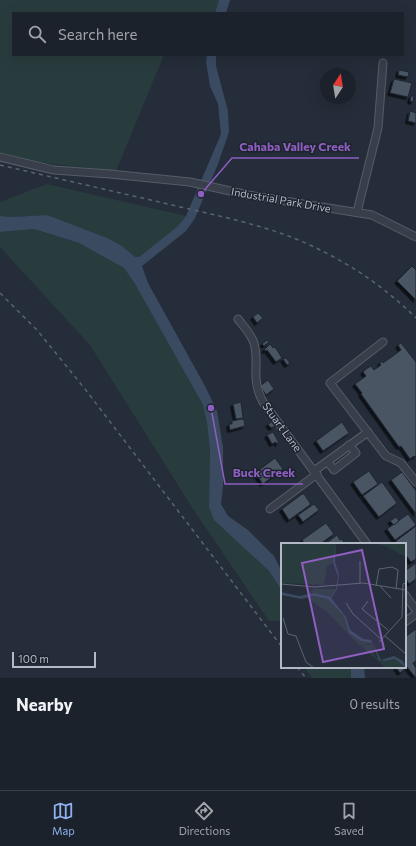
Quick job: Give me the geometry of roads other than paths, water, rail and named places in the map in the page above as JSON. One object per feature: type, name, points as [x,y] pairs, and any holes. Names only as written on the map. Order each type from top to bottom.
[{"type":"street","points":[[356,212],[378,128],[383,63]]},
{"type":"street","name":"Industrial Park Drive","points":[[0,157],[54,170],[190,182],[248,195],[372,215],[416,237]]},
{"type":"street","name":"Stuart Lane","points":[[238,320],[248,332],[254,344],[255,382],[259,395],[366,543]]},
{"type":"street","points":[[383,342],[330,383],[386,456],[401,463],[416,482]]},
{"type":"street","points":[[270,509],[328,462],[334,470],[356,453],[349,445],[368,432]]},
{"type":"street","points":[[406,596],[416,610]]},
{"type":"street","points":[[406,621],[416,614]]},
{"type":"water","points":[[219,0],[230,0],[226,12],[215,12]]},
{"type":"water","points":[[207,56],[216,56],[216,66],[228,111],[229,132],[218,164],[195,218],[186,231],[142,266],[148,283],[205,386],[217,411],[223,447],[223,486],[221,504],[228,516],[248,530],[274,556],[281,570],[281,589],[269,571],[214,520],[209,507],[210,450],[203,405],[135,284],[124,268],[79,243],[34,229],[0,232],[0,216],[12,217],[47,215],[107,238],[122,246],[135,257],[139,257],[178,226],[186,216],[221,134],[218,104],[210,86],[206,62]]},
{"type":"water","points":[[351,668],[364,668],[365,678],[351,678]]},
{"type":"railway","points":[[0,165],[228,218],[288,236],[329,254],[360,272],[389,294],[416,318]]},
{"type":"railway","points":[[0,293],[37,330],[85,389],[281,646]]},
{"type":"railway","points":[[298,668],[306,678]]},
{"type":"place","name":"Cahaba Valley Creek","points":[[201,194]]},
{"type":"place","name":"Buck Creek","points":[[211,408]]}]
